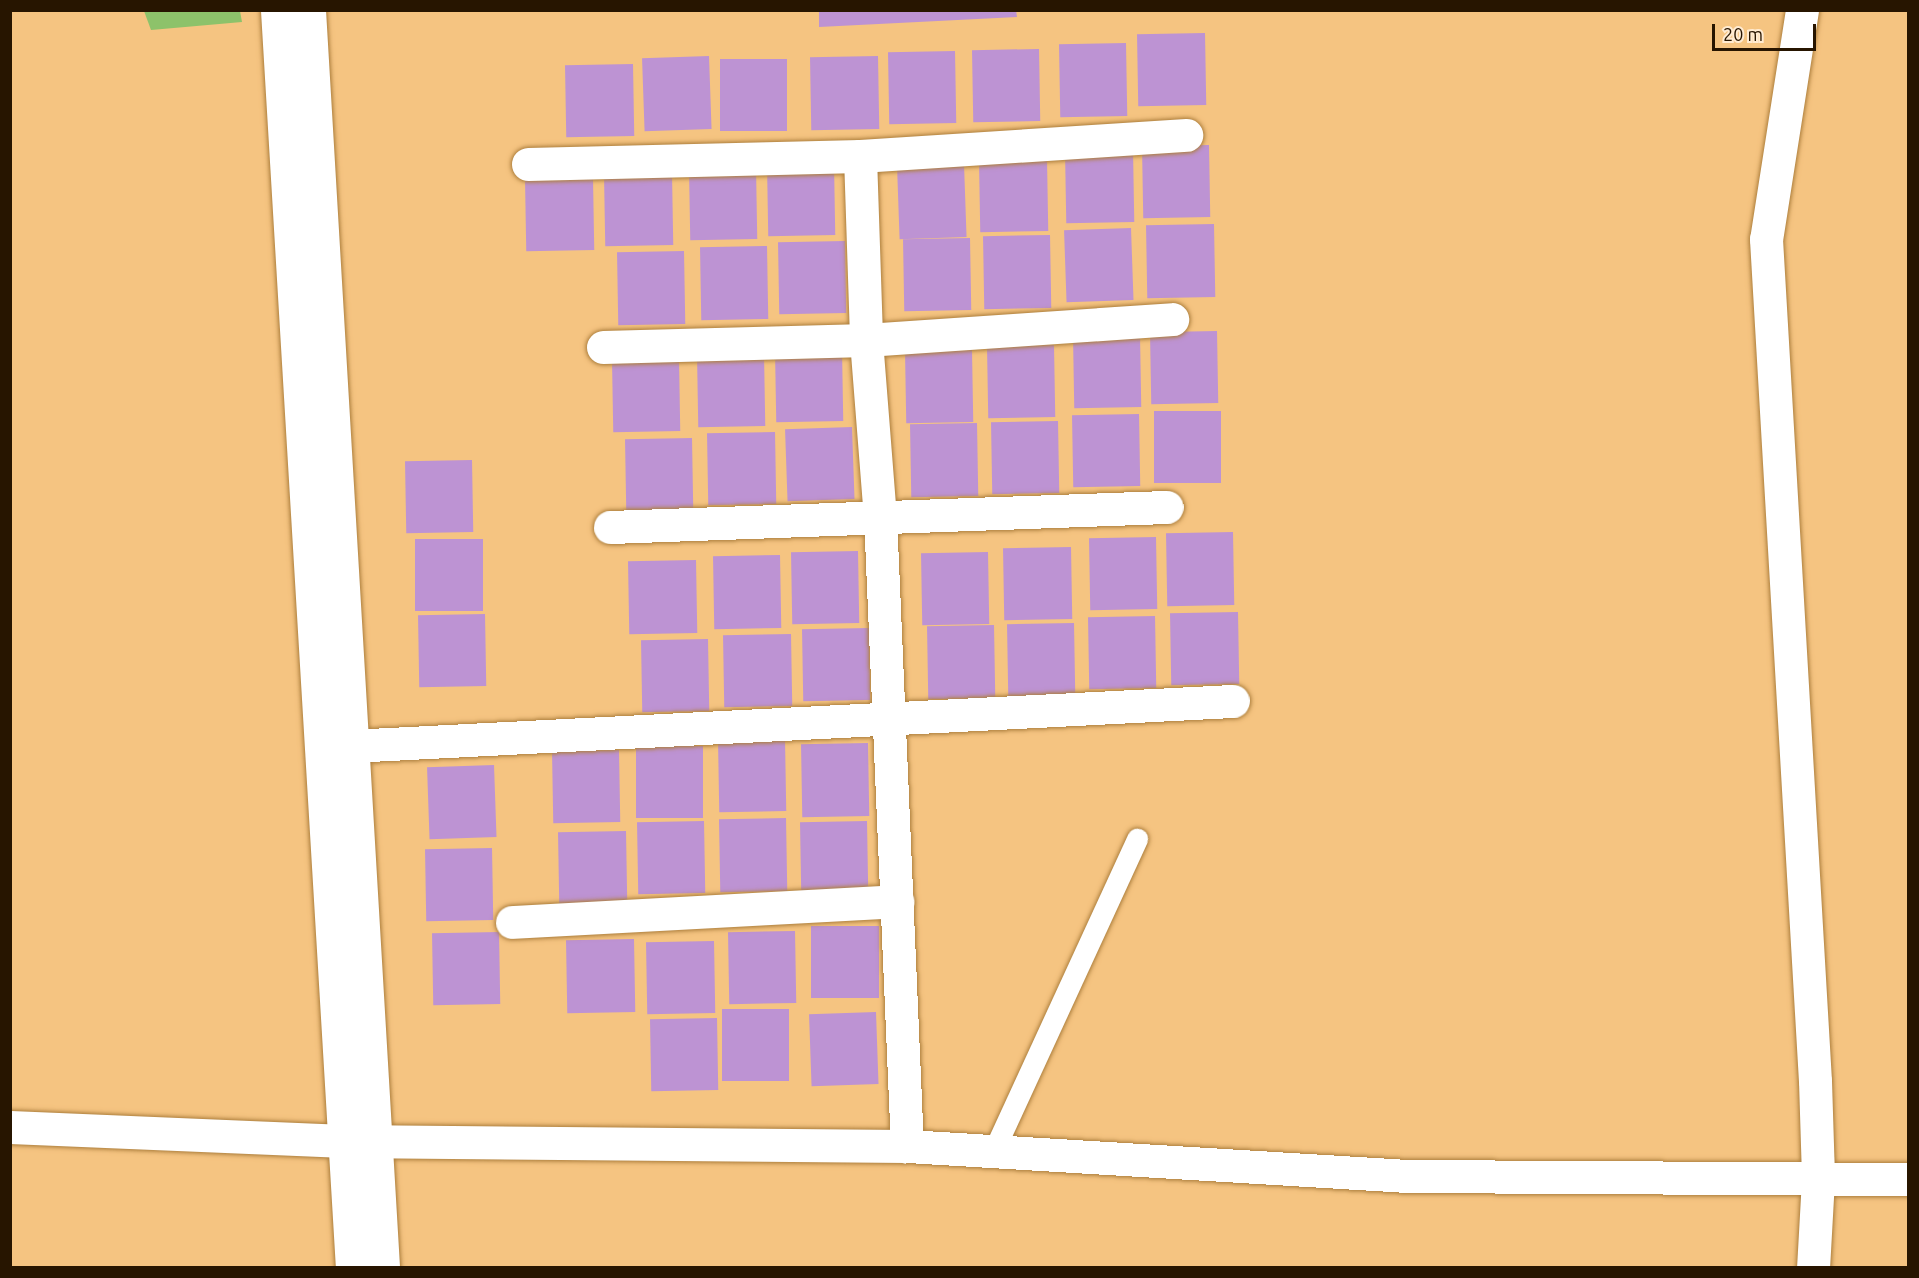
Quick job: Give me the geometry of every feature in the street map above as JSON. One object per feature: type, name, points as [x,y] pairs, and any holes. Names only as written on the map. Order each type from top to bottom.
[{"type":"street","points":[[277,10],[352,1268]]},
{"type":"street","points":[[309,10],[350,746],[378,1142],[383,1268]]},
{"type":"street","points":[[1802,10],[1766,239],[1800,787],[1818,1179],[1814,1268]]},
{"type":"street","points":[[528,164],[860,156],[1186,135]]},
{"type":"street","points":[[860,156],[866,340],[880,516],[907,1146]]},
{"type":"street","points":[[603,347],[866,340],[1172,318]]},
{"type":"street","points":[[610,527],[1167,507]]},
{"type":"street","points":[[350,746],[1233,701]]},
{"type":"street","points":[[512,922],[897,901]]},
{"type":"street","points":[[10,1126],[378,1142],[907,1146],[1408,1176],[1908,1179]]},
{"type":"lane","points":[[993,1152],[1137,839]]},
{"type":"green space","points":[[144,11],[240,11],[242,22],[151,30]]},
{"type":"building","points":[[819,10],[1016,10],[1017,17],[819,27]]},
{"type":"building","points":[[1205,33],[1206,105],[1138,106],[1137,34]]},
{"type":"building","points":[[1126,43],[1127,116],[1060,117],[1059,44]]},
{"type":"building","points":[[1039,49],[1040,121],[973,122],[972,50]]},
{"type":"building","points":[[955,51],[956,123],[889,124],[888,52]]},
{"type":"building","points":[[709,56],[712,129],[645,131],[642,58]]},
{"type":"building","points":[[878,56],[879,129],[811,130],[810,57]]},
{"type":"building","points":[[720,59],[787,59],[787,131],[720,131]]},
{"type":"building","points":[[633,64],[634,136],[566,137],[565,65]]},
{"type":"building","points":[[1209,145],[1210,217],[1143,218],[1142,146]]},
{"type":"building","points":[[1133,149],[1134,222],[1066,223],[1065,150]]},
{"type":"building","points":[[1047,159],[1048,231],[980,232],[979,160]]},
{"type":"building","points":[[834,163],[835,235],[768,236],[767,164]]},
{"type":"building","points":[[964,164],[967,237],[900,239],[897,166]]},
{"type":"building","points":[[756,167],[757,239],[690,240],[689,168]]},
{"type":"building","points":[[672,173],[673,245],[605,246],[604,174]]},
{"type":"building","points":[[593,178],[594,250],[526,251],[525,179]]},
{"type":"building","points":[[1214,224],[1215,297],[1147,298],[1146,225]]},
{"type":"building","points":[[1131,228],[1134,300],[1067,302],[1064,230]]},
{"type":"building","points":[[1050,235],[1051,308],[984,309],[983,236]]},
{"type":"building","points":[[970,238],[971,310],[904,311],[903,239]]},
{"type":"building","points":[[845,241],[846,313],[779,314],[778,242]]},
{"type":"building","points":[[767,246],[768,319],[701,320],[700,247]]},
{"type":"building","points":[[684,251],[685,324],[618,325],[617,252]]},
{"type":"building","points":[[1217,331],[1218,403],[1151,404],[1150,332]]},
{"type":"building","points":[[1140,335],[1141,407],[1074,408],[1073,336]]},
{"type":"building","points":[[1054,345],[1055,417],[988,418],[987,346]]},
{"type":"building","points":[[842,349],[843,421],[776,422],[775,350]]},
{"type":"building","points":[[972,350],[973,422],[906,423],[905,351]]},
{"type":"building","points":[[764,353],[765,426],[698,427],[697,354]]},
{"type":"building","points":[[679,359],[680,431],[613,432],[612,360]]},
{"type":"building","points":[[1154,411],[1221,411],[1221,483],[1154,483]]},
{"type":"building","points":[[1139,414],[1140,486],[1073,487],[1072,415]]},
{"type":"building","points":[[1058,421],[1059,493],[992,494],[991,422]]},
{"type":"building","points":[[977,423],[978,496],[911,497],[910,424]]},
{"type":"building","points":[[852,427],[855,499],[788,501],[785,429]]},
{"type":"building","points":[[775,432],[776,504],[708,505],[707,433]]},
{"type":"building","points":[[692,438],[693,510],[626,511],[625,439]]},
{"type":"building","points":[[472,460],[473,532],[406,533],[405,461]]},
{"type":"building","points":[[1233,532],[1234,605],[1167,606],[1166,533]]},
{"type":"building","points":[[1156,537],[1157,609],[1090,610],[1089,538]]},
{"type":"building","points":[[415,539],[483,539],[483,611],[415,611]]},
{"type":"building","points":[[1071,547],[1072,619],[1004,620],[1003,548]]},
{"type":"building","points":[[858,551],[859,623],[792,624],[791,552]]},
{"type":"building","points":[[988,552],[989,624],[922,625],[921,553]]},
{"type":"building","points":[[780,555],[781,628],[714,629],[713,556]]},
{"type":"building","points":[[696,560],[697,633],[629,634],[628,561]]},
{"type":"building","points":[[1238,612],[1239,684],[1171,685],[1170,613]]},
{"type":"building","points":[[485,614],[486,686],[419,687],[418,615]]},
{"type":"building","points":[[1155,616],[1156,688],[1089,689],[1088,617]]},
{"type":"building","points":[[1074,623],[1075,695],[1008,696],[1007,624]]},
{"type":"building","points":[[994,625],[995,698],[928,699],[927,626]]},
{"type":"building","points":[[869,628],[870,700],[803,701],[802,629]]},
{"type":"building","points":[[791,634],[792,706],[724,707],[723,635]]},
{"type":"building","points":[[708,639],[709,711],[642,712],[641,640]]},
{"type":"building","points":[[785,739],[786,811],[719,812],[718,740]]},
{"type":"building","points":[[868,743],[869,816],[802,817],[801,744]]},
{"type":"building","points":[[636,746],[703,746],[703,818],[636,818]]},
{"type":"building","points":[[619,750],[620,822],[553,823],[552,751]]},
{"type":"building","points":[[494,765],[497,837],[430,839],[427,767]]},
{"type":"building","points":[[786,818],[787,891],[720,892],[719,819]]},
{"type":"building","points":[[704,821],[705,893],[638,894],[637,822]]},
{"type":"building","points":[[867,821],[868,893],[801,894],[800,822]]},
{"type":"building","points":[[626,831],[627,903],[559,904],[558,832]]},
{"type":"building","points":[[492,848],[493,920],[426,921],[425,849]]},
{"type":"building","points":[[811,926],[879,926],[879,998],[811,998]]},
{"type":"building","points":[[795,931],[796,1003],[729,1004],[728,932]]},
{"type":"building","points":[[499,932],[500,1004],[433,1005],[432,933]]},
{"type":"building","points":[[634,939],[635,1012],[567,1013],[566,940]]},
{"type":"building","points":[[714,941],[715,1013],[647,1014],[646,942]]},
{"type":"building","points":[[722,1009],[789,1009],[789,1081],[722,1081]]},
{"type":"building","points":[[876,1012],[879,1084],[812,1086],[809,1014]]},
{"type":"building","points":[[717,1018],[718,1090],[651,1091],[650,1019]]}]
